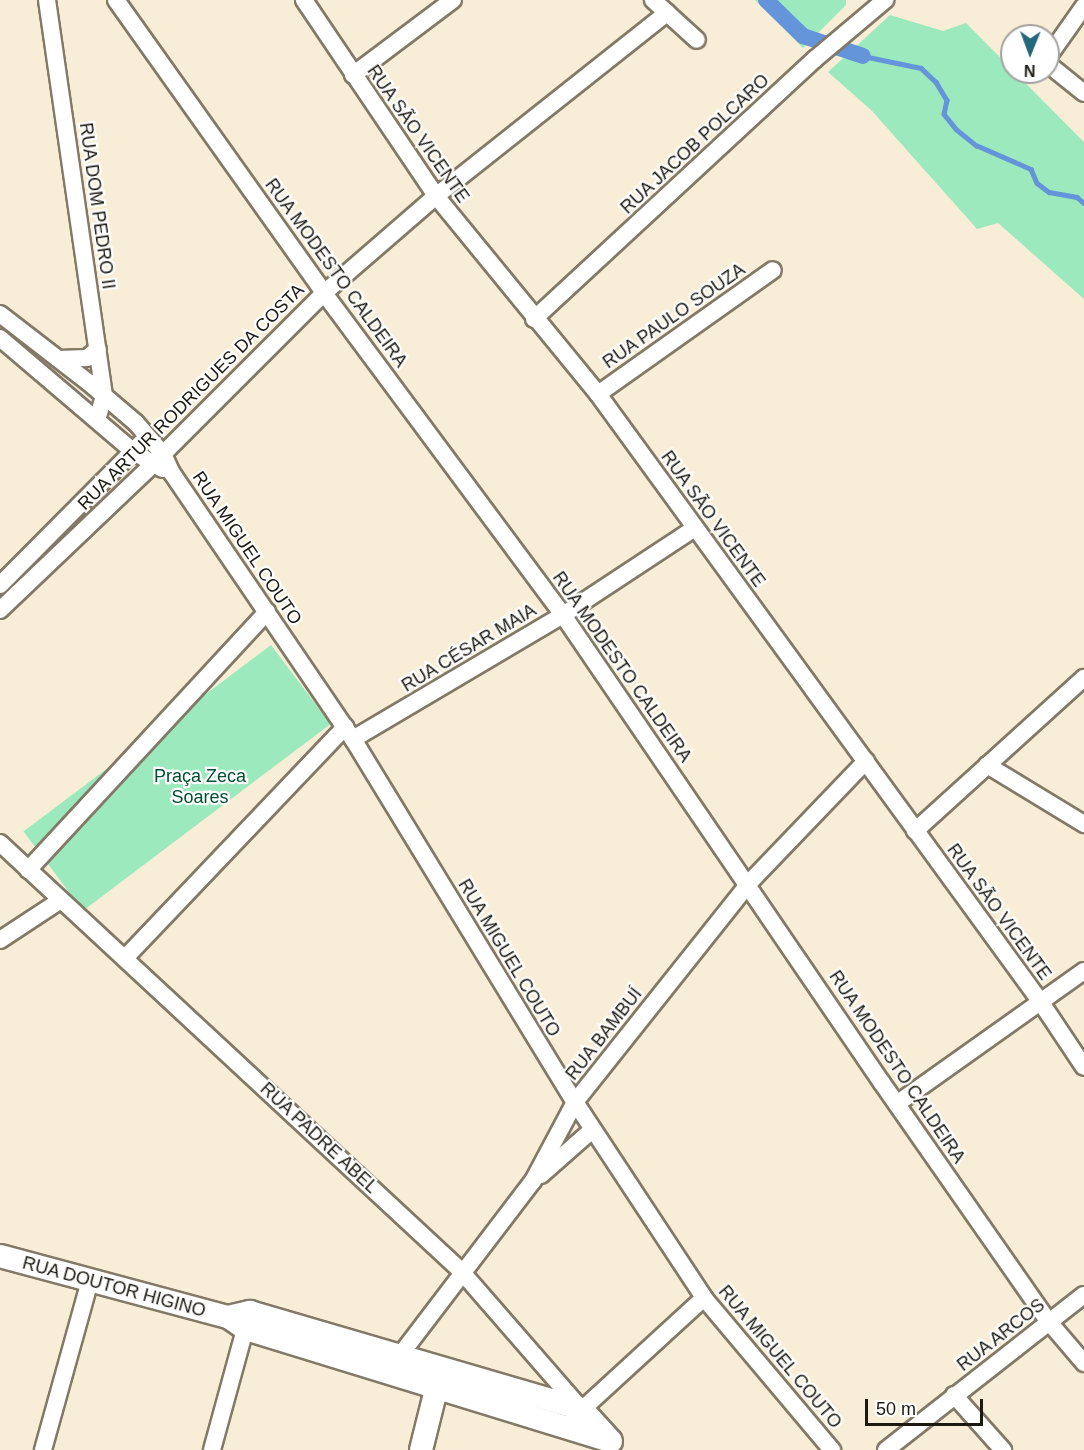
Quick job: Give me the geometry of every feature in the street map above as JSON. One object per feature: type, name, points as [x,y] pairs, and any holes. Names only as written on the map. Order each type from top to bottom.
[{"type":"main road","name":"RUA DOUTOR HIGINO","points":[[0,1256],[241,1319],[401,1354],[582,1409]]},
{"type":"main road","name":"RUA DOUTOR HIGINO","points":[[241,1319],[615,1445]]},
{"type":"main road","points":[[421,1450],[437,1386]]},
{"type":"main road","name":"RUA PADRE ABEL","points":[[582,1409],[615,1445]]},
{"type":"street","name":"RUA DOM PEDRO II","points":[[47,0],[104,396],[98,417]]},
{"type":"street","name":"RUA MODESTO CALDEIRA","points":[[116,0],[324,293],[563,615],[1049,1322],[1084,1363]]},
{"type":"street","name":"RUA SÃO VICENTE","points":[[304,0],[436,196],[534,319],[598,394],[1041,1001],[1084,1067]]},
{"type":"street","points":[[353,75],[453,0]]},
{"type":"street","points":[[653,0],[697,40]]},
{"type":"street","name":"RUA JACOB POLCARO","points":[[534,319],[815,59],[882,1]]},
{"type":"street","points":[[1060,40],[1084,6]]},
{"type":"street","name":"RUA ARTUR RODRIGUES DA COSTA","points":[[0,610],[157,460],[324,293],[436,196],[667,13]]},
{"type":"street","points":[[1060,74],[1084,93]]},
{"type":"street","name":"RUA PAULO SOUZA","points":[[598,394],[773,270]]},
{"type":"street","points":[[0,314],[104,396],[148,436],[157,460]]},
{"type":"street","name":"RUA MIGUEL COUTO","points":[[0,338],[98,417],[134,452],[157,460],[172,473],[349,733],[592,1130],[704,1298],[832,1450]]},
{"type":"street","points":[[63,363],[87,358],[98,349]]},
{"type":"street","points":[[54,382],[65,379],[63,363]]},
{"type":"street","name":"RUA ARTUR RODRIGUES DA COSTA","points":[[0,585],[148,436]]},
{"type":"street","name":"RUA CÉSAR MAIA","points":[[349,733],[563,615],[695,528]]},
{"type":"street","points":[[14,573],[26,587]]},
{"type":"street","points":[[28,870],[267,612]]},
{"type":"street","points":[[915,831],[1084,678]]},
{"type":"street","points":[[126,957],[349,733]]},
{"type":"street","name":"RUA BAMBUÍ","points":[[401,1354],[461,1271],[533,1181],[575,1102],[749,883],[866,760]]},
{"type":"street","points":[[987,765],[1084,824]]},
{"type":"street","name":"RUA PADRE ABEL","points":[[0,843],[126,957],[461,1271],[582,1409]]},
{"type":"street","points":[[0,940],[61,900]]},
{"type":"street","points":[[898,1103],[1084,970]]},
{"type":"street","points":[[533,1181],[592,1130]]},
{"type":"street","points":[[43,1450],[90,1281]]},
{"type":"street","name":"RUA ARCOS","points":[[886,1450],[1084,1295]]},
{"type":"street","points":[[564,1426],[704,1298]]},
{"type":"street","points":[[212,1450],[241,1319]]},
{"type":"street","points":[[401,1354],[437,1386]]},
{"type":"street","points":[[954,1395],[1003,1450]]},
{"type":"green space","points":[[755,0],[846,0],[846,5],[803,48]]},
{"type":"green space","points":[[890,15],[943,31],[966,23],[1000,57],[1000,84],[1026,84],[1084,142],[1084,299],[998,223],[977,229],[872,111],[828,72]]},
{"type":"green space","name":"Praça Zeca Soares","points":[[271,645],[331,724],[83,911],[23,832]]},
{"type":"waterway","points":[[766,0],[803,36],[863,56]]},
{"type":"waterway","points":[[863,56],[921,68],[936,82],[947,100],[944,114],[956,129],[976,145],[1031,169],[1037,183],[1049,192],[1077,197],[1084,203]]}]
